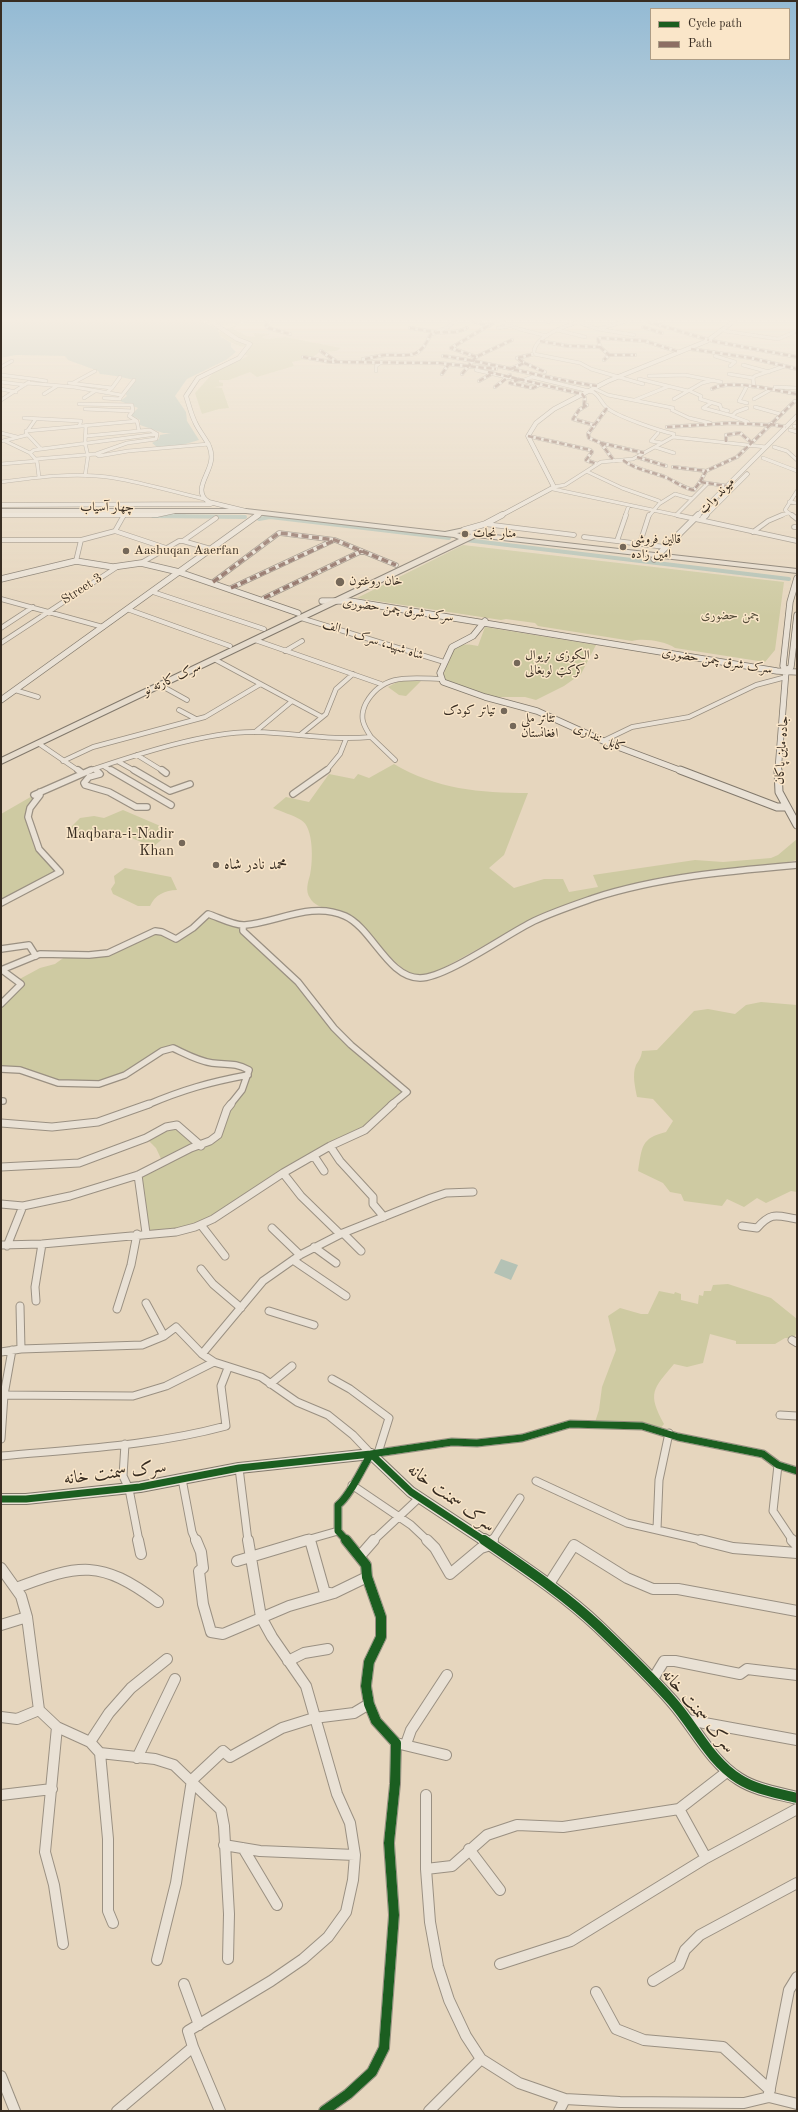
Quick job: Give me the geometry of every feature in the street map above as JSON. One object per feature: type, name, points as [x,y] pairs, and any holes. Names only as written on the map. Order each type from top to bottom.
[{"type":"highway","name":"چهار آسیاب","points":[[22,510],[150,508],[261,513],[796,574]]},
{"type":"highway","name":"چهار آسیاب","points":[[1,510],[212,511]]},
{"type":"highway","points":[[464,530],[473,532],[465,536],[464,530]]},
{"type":"highway","name":"سرک کارته نو","points":[[1,761],[255,640],[301,614],[332,600],[396,566],[465,536]]},
{"type":"highway","name":"سرک کارته نو","points":[[1,754],[264,630],[332,600],[465,536]]},
{"type":"main road","points":[[194,420],[209,444],[211,461],[201,487],[201,493],[204,499],[214,504]]},
{"type":"main road","points":[[465,536],[553,488],[528,436],[529,432],[539,420]]},
{"type":"main road","name":"میوند واټ","points":[[659,558],[701,521],[793,427]]},
{"type":"main road","name":"میوند واټ","points":[[659,558],[665,547],[695,519],[766,447],[793,427]]},
{"type":"main road","points":[[1,505],[214,504],[244,509],[246,512]]},
{"type":"main road","points":[[1,515],[123,516],[157,515],[175,511]]},
{"type":"main road","points":[[1,700],[261,513]]},
{"type":"main road","points":[[464,530],[485,524]]},
{"type":"main road","points":[[1,578],[76,561],[117,567],[141,563],[180,572],[264,598],[301,614]]},
{"type":"main road","points":[[180,572],[301,614]]},
{"type":"main road","points":[[786,674],[783,666],[790,602],[796,574]]},
{"type":"main road","name":"سرک شرق چمن حضوری","points":[[332,600],[484,622],[777,671],[786,674],[797,672]]},
{"type":"main road","points":[[786,674],[790,667],[797,614]]},
{"type":"main road","points":[[440,679],[444,662],[452,647],[473,636],[484,622]]},
{"type":"main road","name":"جاده ماین پاکان","points":[[786,674],[778,774],[779,792],[797,825]]},
{"type":"main road","name":"کابل ننداری","points":[[440,679],[448,685],[537,711],[603,741],[777,806],[786,807]]},
{"type":"main road","name":"سرک سمنت خانه","points":[[1,1499],[26,1499],[129,1489],[239,1468],[375,1454],[419,1498],[549,1584],[598,1625],[674,1702],[702,1741],[728,1771],[740,1780],[768,1791],[797,1798]]},
{"type":"street","points":[[26,433],[35,420],[81,421],[79,426]]},
{"type":"street","points":[[575,420],[594,425]]},
{"type":"street","points":[[597,420],[588,436],[602,443],[644,453]]},
{"type":"street","points":[[633,420],[656,430],[672,433],[674,434],[673,437]]},
{"type":"street","points":[[696,420],[723,425],[753,423],[793,427],[797,432]]},
{"type":"street","points":[[743,420],[753,423]]},
{"type":"street","points":[[753,423],[756,420]]},
{"type":"street","points":[[673,467],[706,471],[734,459],[775,420]]},
{"type":"street","points":[[3,441],[26,433],[86,425],[137,421],[139,431]]},
{"type":"street","points":[[667,427],[710,423]]},
{"type":"street","points":[[104,424],[104,433]]},
{"type":"street","points":[[85,476],[87,455],[86,425]]},
{"type":"street","points":[[86,436],[104,433],[152,430],[158,434]]},
{"type":"street","points":[[1,433],[18,437]]},
{"type":"street","points":[[26,433],[40,448]]},
{"type":"street","points":[[658,433],[651,440],[662,443]]},
{"type":"street","points":[[726,442],[726,435],[740,433],[751,444]]},
{"type":"street","points":[[30,453],[40,448],[158,434]]},
{"type":"street","points":[[1,464],[96,454],[127,443],[156,439],[158,434]]},
{"type":"street","points":[[528,436],[590,450],[592,452],[586,460],[597,464]]},
{"type":"street","points":[[553,488],[565,485],[588,472],[597,464],[606,461],[637,457],[673,437],[751,444],[766,447]]},
{"type":"street","points":[[3,441],[30,453],[37,460],[39,477]]},
{"type":"street","points":[[602,443],[608,455],[614,461]]},
{"type":"street","points":[[96,454],[99,456],[128,451],[209,444]]},
{"type":"street","points":[[654,447],[674,453]]},
{"type":"street","points":[[774,447],[791,452],[797,460]]},
{"type":"street","points":[[637,457],[666,466]]},
{"type":"street","points":[[763,458],[797,471]]},
{"type":"street","points":[[623,460],[632,467],[673,481],[690,490],[694,490],[706,471]]},
{"type":"street","points":[[588,472],[659,501]]},
{"type":"street","points":[[1,482],[39,477],[85,476],[114,478],[204,499]]},
{"type":"street","points":[[700,482],[727,486]]},
{"type":"street","points":[[676,515],[708,484]]},
{"type":"street","points":[[553,488],[797,541]]},
{"type":"street","points":[[797,491],[785,510],[797,519]]},
{"type":"street","points":[[640,543],[650,510],[659,501],[675,494],[692,499]]},
{"type":"street","points":[[617,541],[631,505],[642,495]]},
{"type":"street","points":[[789,502],[797,503]]},
{"type":"street","points":[[754,532],[768,521],[788,513]]},
{"type":"street","points":[[115,530],[123,516]]},
{"type":"street","points":[[183,542],[216,518]]},
{"type":"street","points":[[485,524],[574,535]]},
{"type":"street","points":[[1,540],[81,540],[115,530],[166,548]]},
{"type":"street","points":[[212,582],[279,533],[335,540],[396,566]]},
{"type":"street","points":[[584,537],[665,547]]},
{"type":"street","points":[[76,561],[81,540]]},
{"type":"street","points":[[141,563],[179,540],[211,549]]},
{"type":"street","points":[[231,588],[335,540]]},
{"type":"street","points":[[264,598],[362,551]]},
{"type":"street","name":"Street 3","points":[[1,643],[47,611],[117,567]]},
{"type":"street","points":[[152,592],[264,630]]},
{"type":"street","points":[[1,599],[103,627]]},
{"type":"street","points":[[1,628],[33,607]]},
{"type":"street","points":[[127,609],[230,646]]},
{"type":"street","name":"شاه شهید، سرک ۱ الف","points":[[301,614],[444,662]]},
{"type":"street","points":[[255,640],[381,684]]},
{"type":"street","points":[[285,651],[302,640]]},
{"type":"street","points":[[214,659],[259,685],[322,718]]},
{"type":"street","points":[[300,735],[322,718],[331,705],[336,689],[353,674]]},
{"type":"street","points":[[603,741],[632,727],[689,717],[756,685],[786,674]]},
{"type":"street","points":[[395,760],[371,737],[364,728],[362,716],[368,699],[381,684],[402,678],[440,679]]},
{"type":"street","points":[[160,685],[187,700]]},
{"type":"street","points":[[63,761],[93,747],[196,719],[219,710],[259,685]]},
{"type":"street","points":[[15,690],[38,697]]},
{"type":"street","points":[[255,732],[291,702]]},
{"type":"street","points":[[179,710],[196,719]]},
{"type":"street","points":[[34,796],[82,772],[119,762],[137,755],[228,733],[255,732],[346,738],[371,737]]},
{"type":"street","points":[[294,794],[315,782],[339,757],[346,738]]},
{"type":"street","points":[[38,743],[63,761],[82,772]]},
{"type":"street","points":[[137,755],[166,773]]},
{"type":"street","points":[[119,762],[170,791],[190,784]]},
{"type":"street","points":[[105,766],[171,805]]},
{"type":"street","points":[[94,769],[100,774],[87,778],[84,783],[85,785],[109,792],[136,807],[147,807]]},
{"type":"street","points":[[1,903],[60,872],[38,849],[28,817],[30,808],[40,795],[40,792]]},
{"type":"street","points":[[2,970],[36,956],[89,955],[108,953],[155,931],[162,932],[176,939],[193,928],[208,914],[243,925],[285,917],[315,909],[330,911],[346,916],[360,927],[389,962],[401,972],[413,978],[420,978],[438,974],[534,921],[595,898],[629,889],[720,872],[797,865]]},
{"type":"street","points":[[23,1206],[4,1246],[42,1244],[146,1233],[179,1233],[213,1219],[283,1173],[330,1146],[365,1130],[379,1115],[407,1092],[351,1045],[334,1028],[298,982],[243,931],[243,925]]},
{"type":"street","points":[[1,949],[29,945],[36,956]]},
{"type":"street","points":[[1,1004],[21,984],[2,970]]},
{"type":"street","points":[[1,1069],[20,1070],[58,1083],[99,1084],[125,1075],[162,1051],[173,1048],[206,1061],[244,1066],[249,1070],[242,1090],[228,1109],[218,1135],[201,1146],[191,1148],[138,1175],[70,1196],[23,1206],[1,1204]]},
{"type":"street","points":[[1,1123],[52,1127],[98,1122],[137,1110],[179,1091],[208,1082],[248,1075]]},
{"type":"street","points":[[1,1167],[10,1168],[79,1163],[146,1138],[172,1125],[177,1125],[201,1146]]},
{"type":"street","points":[[330,1146],[340,1161],[373,1197],[373,1204],[384,1217]]},
{"type":"street","points":[[314,1156],[324,1171]]},
{"type":"street","points":[[283,1173],[301,1196],[360,1251]]},
{"type":"street","points":[[138,1175],[146,1233]]},
{"type":"street","points":[[202,1354],[263,1281],[300,1255],[341,1234],[446,1193],[473,1192]]},
{"type":"street","points":[[742,1226],[757,1228],[766,1218],[772,1215],[797,1219]]},
{"type":"street","points":[[200,1225],[225,1256]]},
{"type":"street","points":[[272,1228],[300,1255]]},
{"type":"street","points":[[117,1309],[131,1265],[137,1234]]},
{"type":"street","points":[[36,1301],[34,1287],[42,1244]]},
{"type":"street","points":[[314,1247],[336,1263]]},
{"type":"street","points":[[293,1260],[346,1296]]},
{"type":"street","points":[[201,1269],[213,1281],[213,1284],[241,1308]]},
{"type":"street","points":[[146,1302],[152,1317],[164,1336]]},
{"type":"street","points":[[20,1306],[21,1349]]},
{"type":"street","points":[[269,1312],[314,1325]]},
{"type":"street","points":[[1,1352],[21,1349],[142,1345],[164,1336],[176,1327],[202,1354],[214,1362],[260,1378],[297,1402],[328,1415],[375,1454],[452,1442],[477,1443],[522,1438],[570,1424],[642,1426],[678,1437],[763,1454],[778,1465],[797,1471]]},
{"type":"street","points":[[1,1439],[3,1395],[12,1350]]},
{"type":"street","points":[[3,1395],[133,1396],[166,1386],[214,1362]]},
{"type":"street","points":[[270,1384],[292,1366]]},
{"type":"street","points":[[1,1456],[161,1440],[206,1432],[226,1426],[221,1386],[228,1368]]},
{"type":"street","points":[[332,1379],[350,1389],[389,1418],[375,1454],[352,1485],[346,1499],[338,1505],[338,1531],[366,1565],[367,1577],[382,1617],[381,1637],[368,1662],[366,1686],[369,1704],[376,1721],[396,1743],[406,1744],[446,1755]]},
{"type":"street","points":[[780,1414],[797,1416]]},
{"type":"street","points":[[657,1529],[659,1480],[669,1433]]},
{"type":"street","points":[[125,1444],[122,1476],[129,1489],[141,1554]]},
{"type":"street","points":[[778,1465],[773,1511],[790,1539],[797,1545]]},
{"type":"street","points":[[220,2111],[193,2047],[188,2031],[303,1959],[328,1937],[346,1912],[353,1880],[355,1855],[350,1823],[337,1794],[306,1686],[288,1661],[261,1616],[253,1578],[252,1557],[247,1537],[239,1468]]},
{"type":"street","points":[[182,1479],[192,1532],[201,1552],[203,1568],[199,1571],[200,1586],[211,1632],[223,1634],[261,1616],[334,1593],[367,1577]]},
{"type":"street","points":[[536,1480],[627,1522],[733,1548],[797,1553]]},
{"type":"street","points":[[352,1485],[411,1525],[435,1548],[450,1574],[481,1548],[490,1545],[520,1498]]},
{"type":"street","points":[[360,1556],[382,1532],[419,1498]]},
{"type":"street","points":[[237,1561],[309,1538],[338,1531]]},
{"type":"street","points":[[309,1538],[325,1593],[334,1593]]},
{"type":"street","points":[[549,1584],[574,1545],[627,1578],[653,1589],[678,1589],[729,1597],[768,1607],[797,1611]]},
{"type":"street","points":[[1,1568],[21,1596],[27,1617],[39,1710],[57,1727],[90,1742],[100,1753],[108,1840],[108,1911],[113,1923]]},
{"type":"street","points":[[16,1588],[69,1571],[84,1569],[116,1576],[134,1585],[158,1602]]},
{"type":"street","points":[[1,1625],[27,1617]]},
{"type":"street","points":[[288,1661],[304,1653],[328,1649]]},
{"type":"street","points":[[90,1742],[109,1713],[131,1688],[167,1659]]},
{"type":"street","points":[[653,1680],[664,1661],[675,1661],[698,1667],[740,1674],[747,1669],[797,1675]]},
{"type":"street","points":[[406,1744],[410,1730],[447,1675]]},
{"type":"street","points":[[137,1758],[175,1680]]},
{"type":"street","points":[[157,1960],[177,1877],[192,1780],[223,1751],[230,1757],[282,1728],[314,1718],[354,1713],[369,1704]]},
{"type":"street","points":[[1,1717],[17,1719],[39,1710]]},
{"type":"street","points":[[687,1720],[797,1740]]},
{"type":"street","points":[[57,1727],[45,1852],[54,1885],[63,1944]]},
{"type":"street","points":[[324,2111],[348,2094],[372,2072],[384,2048],[394,1915],[389,1843],[395,1784],[396,1743]]},
{"type":"street","points":[[100,1753],[155,1759],[174,1765],[192,1780],[222,1810],[229,1914],[228,1959]]},
{"type":"street","points":[[426,1869],[452,1866],[469,1849],[487,1835],[517,1825],[563,1827],[679,1809],[728,1771]]},
{"type":"street","points":[[1,1795],[52,1789]]},
{"type":"street","points":[[426,1795],[426,1869],[430,1922],[438,1966],[449,2000],[466,2036],[481,2059],[520,2083],[549,2095],[565,2099],[620,2102],[660,2101],[744,2103],[769,2093]]},
{"type":"street","points":[[679,1809],[706,1858]]},
{"type":"street","points":[[500,1964],[570,1940],[706,1858],[797,1809]]},
{"type":"street","points":[[224,1845],[260,1851],[355,1855]]},
{"type":"street","points":[[243,1848],[277,1905]]},
{"type":"street","points":[[469,1849],[500,1890]]},
{"type":"street","points":[[653,1981],[679,1964],[685,1950],[700,1935],[797,1883]]},
{"type":"street","points":[[769,2093],[789,1990],[797,1977]]},
{"type":"street","points":[[184,1984],[199,2025]]},
{"type":"street","points":[[596,1992],[616,2029],[644,2040],[723,2047],[769,2093],[797,2104]]},
{"type":"street","points":[[117,2111],[193,2047]]},
{"type":"street","points":[[429,2111],[481,2059]]},
{"type":"street","points":[[1,2076],[15,2111]]},
{"type":"street","points":[[559,2111],[565,2099]]},
{"type":"green space","name":"چمن حضوری","points":[[463,545],[784,582],[775,650],[765,662],[675,648],[654,641],[632,641],[538,626],[535,623],[506,619],[501,620],[357,598]]},
{"type":"green space","name":"د الکوزی نړیوال کرکټ لوبغالی","points":[[485,627],[596,645],[581,674],[564,686],[536,700],[525,697],[493,697],[444,680],[446,665],[454,649],[458,646],[464,645],[478,646]]},
{"type":"green space","points":[[399,681],[421,681],[406,696],[399,695],[388,687]]},
{"type":"green space","points":[[394,764],[426,779],[459,788],[493,792],[528,793],[504,855],[489,868],[514,888],[544,879],[563,879],[569,892],[598,887],[593,875],[695,860],[723,862],[771,858],[778,855],[797,839],[797,860],[779,864],[718,870],[643,884],[532,919],[436,972],[414,976],[396,963],[359,923],[350,916],[340,911],[318,905],[310,898],[307,889],[311,869],[312,845],[308,830],[301,820],[273,808],[286,797],[309,802],[329,774],[354,779],[358,774],[369,778]]},
{"type":"green space","points":[[34,795],[35,798],[25,814],[34,847],[57,872],[1,900],[1,814]]},
{"type":"green space","points":[[123,810],[172,831],[154,846],[151,846],[122,834],[112,840],[79,835],[74,832],[71,827],[80,818],[94,816],[104,818]]},
{"type":"green space","points":[[125,868],[171,877],[177,890],[168,891],[161,894],[152,902],[150,906],[138,906],[113,894],[111,889],[115,883],[114,876]]},
{"type":"green space","points":[[208,914],[243,929],[294,979],[334,1028],[407,1092],[369,1126],[201,1225],[146,1233],[138,1175],[163,1163],[156,1148],[146,1138],[172,1125],[201,1146],[210,1141],[242,1090],[249,1070],[213,1063],[173,1048],[109,1082],[67,1084],[31,1073],[1,1069],[1,1004],[21,985],[16,981],[40,968],[55,964],[66,956],[108,953],[155,931],[174,938]]},
{"type":"green space","points":[[761,1002],[797,1005],[797,1192],[791,1191],[766,1203],[757,1198],[744,1207],[727,1199],[722,1206],[684,1201],[681,1194],[670,1192],[663,1183],[638,1171],[644,1145],[652,1137],[666,1132],[673,1121],[653,1099],[637,1097],[634,1077],[636,1065],[642,1051],[657,1050],[694,1011],[708,1009],[735,1014],[746,1005]]},
{"type":"green space","points":[[728,1284],[771,1298],[797,1319],[797,1333],[793,1338],[785,1338],[775,1344],[736,1344],[736,1341],[710,1334],[703,1363],[687,1367],[674,1364],[657,1386],[654,1398],[655,1405],[664,1424],[659,1430],[594,1425],[599,1410],[602,1387],[616,1350],[608,1316],[620,1308],[641,1314],[648,1314],[659,1291],[681,1294],[681,1300],[698,1304],[699,1295],[703,1296],[704,1291],[711,1291],[713,1285]]},
{"type":"shaded area","points":[[140,420],[187,420],[199,440],[182,445],[157,447],[152,443],[159,439],[160,435],[171,433],[163,433],[140,425]]},
{"type":"shaded area","points":[[501,1259],[518,1265],[511,1280],[494,1273]]},
{"type":"waterway","points":[[185,516],[153,516],[245,517]]},
{"type":"waterway","points":[[259,519],[270,517],[449,538]]},
{"type":"waterway","points":[[466,540],[789,579]]},
{"type":"marked path","points":[[575,420],[594,425]]},
{"type":"marked path","points":[[597,420],[588,434],[589,438],[601,443],[608,455],[614,461]]},
{"type":"marked path","points":[[700,482],[706,471],[737,457],[776,420]]},
{"type":"marked path","points":[[667,427],[731,423],[769,425]]},
{"type":"marked path","points":[[770,424],[786,427]]},
{"type":"marked path","points":[[726,442],[726,435],[740,433],[752,443]]},
{"type":"marked path","points":[[528,436],[590,450],[592,452],[586,460],[597,464]]},
{"type":"marked path","points":[[601,443],[644,453]]},
{"type":"marked path","points":[[637,457],[666,466]]},
{"type":"marked path","points":[[623,460],[635,468],[661,475],[688,489],[694,490],[700,482],[727,486]]},
{"type":"marked path","points":[[673,467],[706,471]]},
{"type":"marked path","points":[[213,582],[279,533],[335,540],[396,565]]},
{"type":"marked path","points":[[231,588],[335,540]]},
{"type":"marked path","points":[[264,598],[362,551]]},
{"type":"cycle path","points":[[324,2111],[348,2094],[372,2072],[384,2048],[394,1915],[389,1843],[395,1784],[396,1743],[376,1721],[369,1704],[366,1686],[369,1662],[381,1637],[381,1617],[367,1577],[366,1565],[338,1531],[338,1505],[346,1499],[352,1485],[371,1454],[452,1442],[477,1443],[522,1438],[570,1424],[642,1426],[678,1437],[763,1454],[778,1465],[797,1471]]},
{"type":"cycle path","points":[[1,1499],[26,1499],[140,1487],[239,1468],[371,1454],[411,1492],[549,1584],[597,1625],[673,1702],[701,1741],[728,1771],[740,1780],[768,1791],[797,1798]]},
{"type":"place","name":"منار نجات","points":[[465,534]]},
{"type":"place","name":"قالین فروشی امین زاده","points":[[623,547]]},
{"type":"place","name":"Aashuqan Aaerfan","points":[[126,551]]},
{"type":"place","name":"خان روغتون","points":[[340,582]]},
{"type":"place","name":"د الکوزی نړیوال کرکټ لوبغالی","points":[[517,663]]},
{"type":"place","name":"تیاتر کودک","points":[[504,711]]},
{"type":"place","name":"تئاتر ملی افغانستان","points":[[513,726]]},
{"type":"place","name":"Maqbara-i-Nadir Khan","points":[[182,843]]},
{"type":"place","name":"محمد نادر شاه","points":[[216,865]]}]
